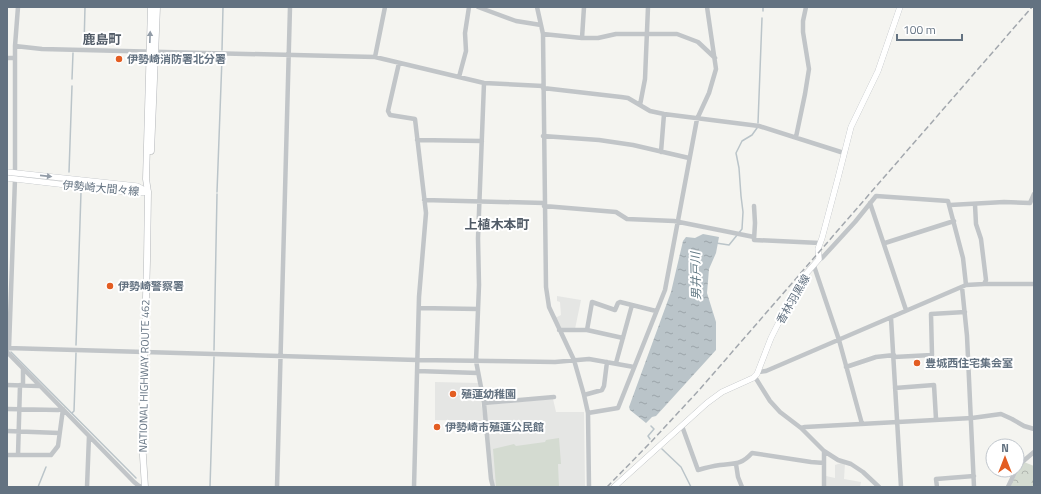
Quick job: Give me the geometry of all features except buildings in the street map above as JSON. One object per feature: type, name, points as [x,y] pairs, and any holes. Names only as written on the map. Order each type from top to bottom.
[{"type":"highway","name":"NATIONAL HIGHWAY ROUTE 462","points":[[151,7],[152,52]]},
{"type":"highway","name":"NATIONAL HIGHWAY ROUTE 462","points":[[144,487],[142,440],[148,192],[146,179],[152,52],[157,7]]},
{"type":"main road","points":[[819,259],[818,250],[851,128],[878,71],[900,7]]},
{"type":"main road","name":"伊勢崎大間々線","points":[[7,172],[137,186],[148,192]]},
{"type":"main road","name":"伊勢崎大間々線","points":[[7,178],[136,193],[148,192]]},
{"type":"main road","name":"香林羽黒線","points":[[757,375],[774,332],[805,275],[819,259]]},
{"type":"main road","points":[[614,487],[712,399],[730,388],[757,375]]},
{"type":"street","points":[[18,7],[15,46],[15,179],[8,349],[23,369],[39,386],[138,486],[144,487]]},
{"type":"street","points":[[277,487],[290,55],[290,7]]},
{"type":"street","points":[[375,57],[385,7]]},
{"type":"street","points":[[459,77],[466,51],[465,33],[469,7]]},
{"type":"street","points":[[478,7],[516,21],[541,25]]},
{"type":"street","points":[[538,7],[543,34],[546,288],[549,307],[574,360],[588,413],[589,487]]},
{"type":"street","points":[[582,38],[584,7]]},
{"type":"street","points":[[640,105],[645,79],[648,7]]},
{"type":"street","points":[[588,413],[618,408],[665,290],[697,119],[709,93],[716,69],[707,7]]},
{"type":"street","points":[[796,138],[809,69],[803,32],[803,20],[806,7]]},
{"type":"street","points":[[543,34],[582,38],[598,38],[616,34],[677,34],[698,42],[715,58]]},
{"type":"street","points":[[15,46],[42,49],[375,57],[484,83],[543,87],[628,98],[650,111],[697,119],[759,126],[844,153]]},
{"type":"street","points":[[7,58],[15,58]]},
{"type":"street","points":[[399,62],[388,112],[390,115],[415,119],[426,213],[418,308],[414,487]]},
{"type":"street","points":[[484,83],[481,201],[478,238],[476,361],[484,403],[488,455],[493,487]]},
{"type":"street","points":[[662,152],[664,114]]},
{"type":"street","points":[[544,136],[599,140],[633,145],[689,158]]},
{"type":"street","points":[[417,140],[482,141]]},
{"type":"street","points":[[950,205],[975,205],[1004,202],[1030,203],[1034,194]]},
{"type":"street","points":[[819,259],[822,258],[876,196],[948,201],[963,258],[972,418],[974,487]]},
{"type":"street","points":[[424,200],[544,204],[616,212],[627,219],[678,222],[738,233],[754,237],[754,240],[820,243]]},
{"type":"street","points":[[870,203],[885,243],[906,310]]},
{"type":"street","points":[[975,205],[976,224],[981,239],[984,259],[986,280],[984,284]]},
{"type":"street","points":[[754,206],[754,237]]},
{"type":"street","points":[[885,243],[954,221]]},
{"type":"street","points":[[814,266],[839,340],[862,424]]},
{"type":"street","points":[[879,487],[863,472],[851,464],[838,460],[824,451],[801,428],[780,412],[770,401],[757,375],[964,286],[984,284],[1034,284]]},
{"type":"street","points":[[587,330],[592,302],[614,310],[620,302],[656,310]]},
{"type":"street","points":[[616,363],[632,305]]},
{"type":"street","points":[[418,308],[478,309]]},
{"type":"street","points":[[846,367],[876,357],[932,355],[931,314],[966,312]]},
{"type":"street","points":[[891,318],[901,487]]},
{"type":"street","points":[[559,330],[587,330],[623,338]]},
{"type":"street","points":[[8,349],[281,355],[417,360],[555,362],[589,359],[634,367]]},
{"type":"street","points":[[584,395],[602,390],[604,386],[607,362]]},
{"type":"street","points":[[18,455],[19,409],[23,369]]},
{"type":"street","points":[[417,371],[478,373]]},
{"type":"street","points":[[7,385],[39,386]]},
{"type":"street","points":[[895,388],[934,385],[936,419]]},
{"type":"street","points":[[484,403],[554,398]]},
{"type":"street","points":[[7,409],[63,409]]},
{"type":"street","points":[[7,455],[52,455],[58,446],[63,409]]},
{"type":"street","points":[[801,428],[972,418],[1001,414],[1024,426],[1034,429]]},
{"type":"street","points":[[682,426],[698,470],[720,465],[736,464],[745,460],[752,452],[812,462],[824,462]]},
{"type":"street","points":[[7,431],[60,433]]},
{"type":"street","points":[[87,487],[89,436]]},
{"type":"street","points":[[824,451],[824,487]]},
{"type":"street","points":[[1025,459],[1034,452]]},
{"type":"street","points":[[736,464],[738,478],[742,487]]},
{"type":"street","points":[[937,487],[936,478],[974,476]]},
{"type":"shaded area","points":[[557,296],[581,300],[575,329],[561,329],[555,316],[557,317],[561,315],[560,302],[557,301]]},
{"type":"shaded area","points":[[435,382],[478,383],[484,421],[435,420]]},
{"type":"shaded area","points":[[553,399],[556,412],[584,412],[585,487],[495,487],[493,480],[486,405]]},
{"type":"shaded area","points":[[845,463],[844,479],[861,482],[860,487],[826,487],[826,476],[835,478],[835,465]]},
{"type":"green space","points":[[559,438],[561,464],[558,464],[559,487],[496,486],[493,449],[514,444],[516,446],[545,442],[546,440]]},
{"type":"green space","points":[[1025,462],[1034,466],[1034,487],[1010,487],[1014,478],[1025,478]]},
{"type":"water","points":[[703,234],[719,237],[716,253],[709,269],[707,293],[716,322],[716,350],[656,416],[652,417],[646,423],[630,410],[629,407],[671,292],[683,241],[686,237],[695,238]]},
{"type":"waterway","points":[[84,46],[85,7]]},
{"type":"waterway","points":[[222,50],[223,7]]},
{"type":"waterway","name":"男井戸川","points":[[758,123],[762,18]]},
{"type":"waterway","points":[[72,79],[73,53]]},
{"type":"waterway","points":[[217,192],[222,58]]},
{"type":"waterway","points":[[69,172],[72,86]]},
{"type":"waterway","name":"男井戸川","points":[[716,243],[729,245],[742,229],[743,212],[739,168],[736,153],[742,141],[752,135],[757,128]]},
{"type":"waterway","points":[[76,345],[81,192]]},
{"type":"waterway","points":[[214,350],[217,194]]},
{"type":"waterway","points":[[11,352],[136,478]]},
{"type":"waterway","points":[[72,413],[74,411],[76,353]]},
{"type":"waterway","points":[[210,487],[214,357]]},
{"type":"waterway","name":"男井戸川","points":[[650,439],[648,436],[654,429],[651,426]]},
{"type":"waterway","name":"男井戸川","points":[[662,449],[681,467],[691,487]]},
{"type":"waterway","points":[[38,487],[46,467]]},
{"type":"railway","points":[[607,487],[700,389],[1032,7]]},
{"type":"place","name":"伊勢崎消防署北分署","points":[[119,59]]},
{"type":"place","name":"伊勢崎警察署","points":[[110,286]]},
{"type":"place","name":"豊城西住宅集会室","points":[[917,363]]},
{"type":"place","name":"殖蓮幼稚園","points":[[453,394]]},
{"type":"place","name":"伊勢崎市殖蓮公民館","points":[[437,427]]},
{"type":"district","name":"鹿島町","points":[[102,39]]},
{"type":"district","name":"上植木本町","points":[[497,224]]}]
